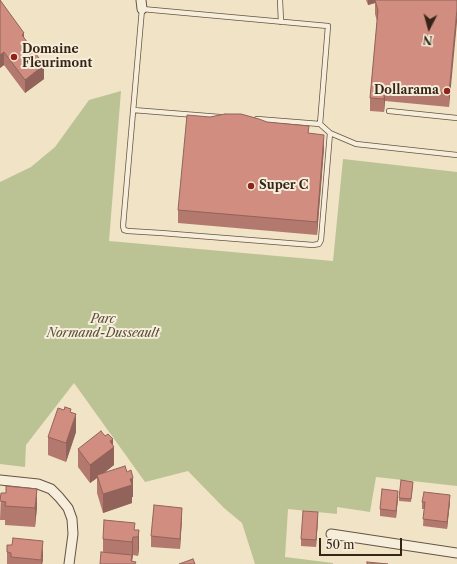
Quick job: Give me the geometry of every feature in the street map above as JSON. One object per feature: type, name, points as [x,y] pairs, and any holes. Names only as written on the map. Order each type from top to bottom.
[{"type":"street","points":[[0,480],[38,484],[51,489],[59,497],[68,508],[72,519],[73,534],[70,564]]},
{"type":"street","points":[[330,534],[457,553]]},
{"type":"lane","points":[[280,0],[281,22]]},
{"type":"lane","points":[[320,124],[328,26],[281,22],[142,4],[123,226],[124,230],[128,232],[161,233],[314,245],[319,244],[322,240],[330,133]]},
{"type":"lane","points":[[133,110],[229,117]]},
{"type":"lane","points":[[389,111],[457,118]]},
{"type":"lane","points":[[251,119],[320,124],[330,133],[356,144],[457,155]]},
{"type":"green space","name":"Parc Normand-Dusseault","points":[[121,91],[109,241],[333,261],[343,159],[457,172],[457,486],[376,477],[370,512],[337,507],[337,514],[288,509],[285,557],[333,564],[255,564],[242,523],[224,508],[188,471],[145,482],[74,383],[26,445],[25,467],[0,464],[0,182],[31,167],[55,147],[89,100]]},
{"type":"building","name":"Domaine Fleurimont","points":[[0,0],[24,33],[22,35],[44,65],[25,80],[4,52],[0,55]]},
{"type":"building","points":[[375,0],[457,0],[449,93],[385,88],[384,99],[370,98],[378,10]]},
{"type":"building","name":"Super C","points":[[225,114],[241,114],[267,122],[309,126],[308,133],[324,135],[317,222],[178,210],[187,115],[210,117]]},
{"type":"building","points":[[65,407],[71,409],[70,412],[76,414],[66,443],[48,437],[58,408],[64,410]]},
{"type":"building","points":[[101,431],[105,436],[108,434],[113,439],[110,441],[114,447],[90,465],[78,449]]},
{"type":"building","points":[[125,466],[127,472],[131,470],[133,478],[130,479],[132,485],[103,494],[97,475]]},
{"type":"building","points":[[401,480],[413,482],[411,499],[399,498]]},
{"type":"building","points":[[6,486],[37,489],[35,508],[5,506],[6,502],[0,501],[1,493],[6,493]]},
{"type":"building","points":[[382,489],[398,491],[396,511],[380,509]]},
{"type":"building","points":[[424,492],[450,495],[447,522],[423,519],[425,502],[422,502]]},
{"type":"building","points":[[154,505],[182,508],[180,539],[151,536]]},
{"type":"building","points":[[303,511],[318,512],[316,540],[301,539]]},
{"type":"building","points":[[104,520],[135,523],[134,530],[139,530],[138,537],[133,537],[132,542],[103,539]]},
{"type":"building","points":[[13,538],[43,541],[41,560],[11,557],[11,553],[7,552],[7,545],[12,545]]},
{"type":"building","points":[[101,552],[132,555],[131,561],[136,562],[135,564],[100,564]]},
{"type":"building","points":[[193,559],[195,564],[179,564]]},
{"type":"building","points":[[367,562],[388,564],[367,564]]},
{"type":"place","name":"Domaine Fleurimont","points":[[14,57]]},
{"type":"place","name":"Dollarama","points":[[447,91]]},
{"type":"place","name":"Super C","points":[[251,186]]}]
